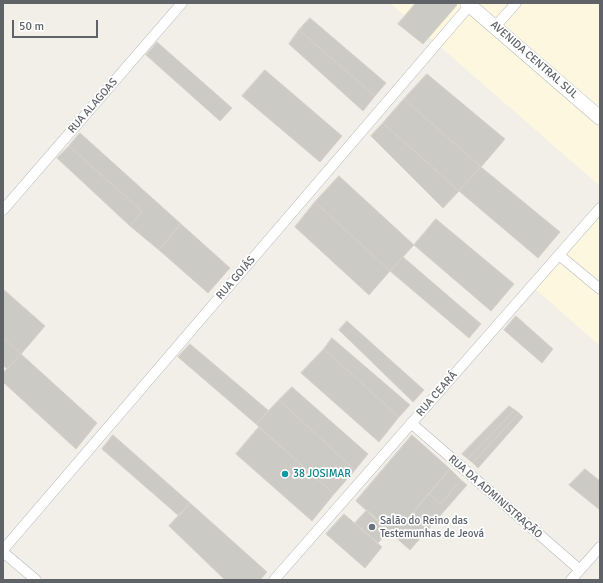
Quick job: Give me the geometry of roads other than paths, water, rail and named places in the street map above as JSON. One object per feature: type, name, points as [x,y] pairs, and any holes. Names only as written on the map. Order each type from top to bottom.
[{"type":"main road","name":"AVENIDA CENTRAL SUL","points":[[469,4],[600,118]]},
{"type":"street","name":"RUA ALAGOAS","points":[[3,210],[182,3]]},
{"type":"street","points":[[495,27],[516,3]]},
{"type":"street","name":"RUA GOIÁS","points":[[3,551],[469,4]]},
{"type":"street","name":"RUA CEARÁ","points":[[274,580],[600,208]]},
{"type":"street","points":[[559,255],[600,289]]},
{"type":"street","name":"RUA DA ADMINISTRAÇÃO","points":[[411,424],[580,570]]},
{"type":"street","points":[[571,580],[600,547]]},
{"type":"street","points":[[3,551],[36,580]]},
{"type":"place","name":"38 JOSIMAR","points":[[285,474]]},
{"type":"place","name":"Salão do Reino das Testemunhas de Jeová","points":[[372,527]]}]
